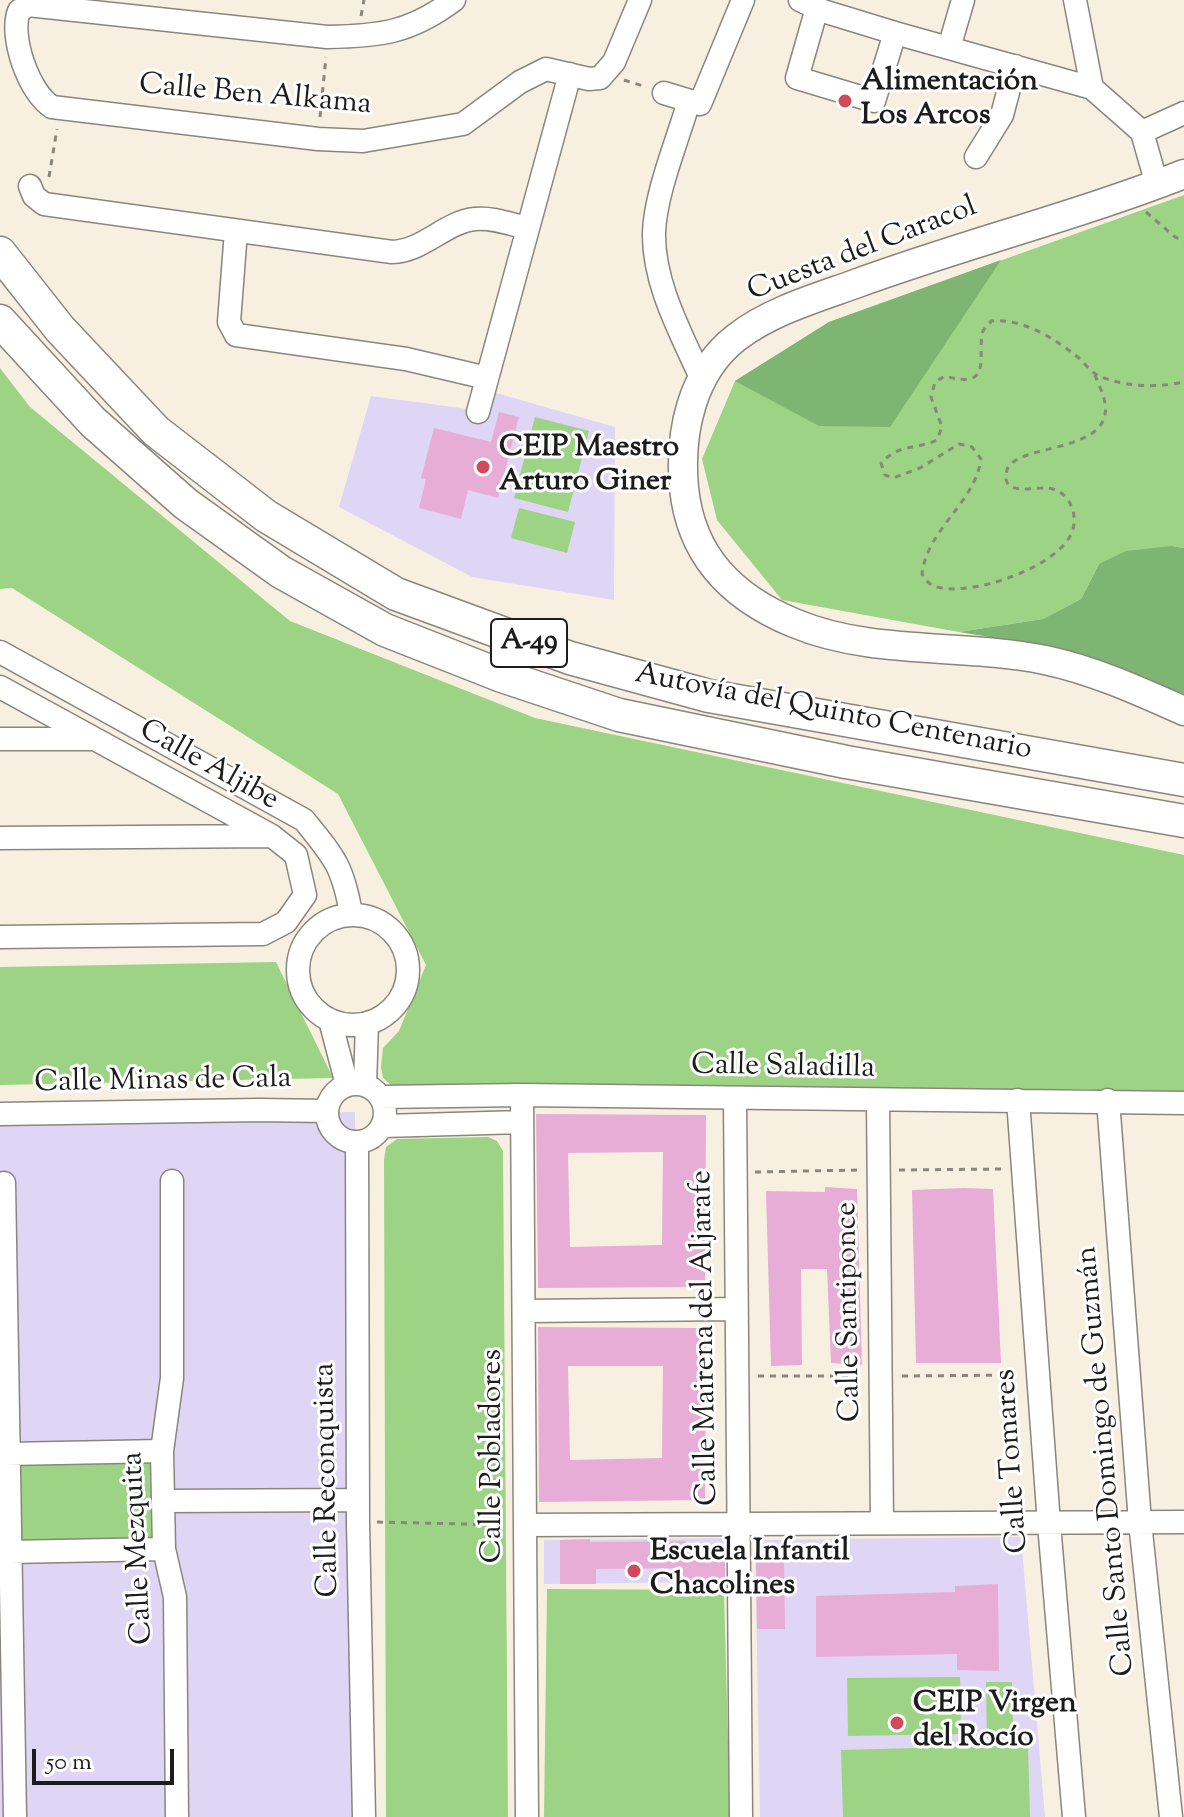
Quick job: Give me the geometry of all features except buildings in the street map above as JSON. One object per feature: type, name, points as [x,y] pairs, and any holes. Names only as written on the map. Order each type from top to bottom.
[{"type":"highway","name":"Autovía del Quinto Centenario","points":[[0,253],[60,329],[156,431],[266,516],[396,594],[570,658],[709,696],[1184,780]]},
{"type":"highway","name":"Autovía del Quinto Centenario","points":[[0,321],[93,422],[186,504],[281,572],[385,630],[502,676],[619,715],[846,762],[1184,821]]},
{"type":"main road","name":"Cuesta del Caracol","points":[[1184,174],[898,268],[769,318],[736,338],[702,380],[687,417],[682,458],[686,500],[695,531],[711,566],[738,593],[788,621],[836,636],[1044,660],[1106,677],[1184,711]]},
{"type":"street","points":[[59,118],[39,95],[16,41],[15,24],[24,6],[327,37],[399,30],[421,22],[454,0]]},
{"type":"street","name":"Calle Ben Alkama","points":[[59,118],[363,141],[463,124],[536,72],[552,68],[595,79],[605,75],[614,62],[640,0]]},
{"type":"street","points":[[702,380],[663,284],[654,232],[660,199],[695,102],[743,0]]},
{"type":"street","points":[[949,48],[963,0]]},
{"type":"street","points":[[1075,0],[1092,88]]},
{"type":"street","points":[[895,33],[874,101],[797,78],[809,4],[895,33],[1092,88],[1142,132],[1145,189]]},
{"type":"street","points":[[976,157],[1002,115],[1015,66]]},
{"type":"street","points":[[478,412],[570,74]]},
{"type":"street","points":[[664,93],[695,102]]},
{"type":"street","points":[[1142,132],[1184,113]]},
{"type":"street","points":[[39,185],[34,196],[44,204],[392,252],[415,249],[472,219],[527,228]]},
{"type":"street","points":[[236,231],[229,322],[236,335],[406,359],[487,378]]},
{"type":"street","points":[[0,652],[304,820],[337,862],[346,886],[351,914]]},
{"type":"street","name":"Calle Aljibe","points":[[0,687],[272,836],[296,855],[305,895],[286,922],[263,934],[0,937]]},
{"type":"street","points":[[0,739],[96,739]]},
{"type":"street","points":[[0,838],[272,836]]},
{"type":"street","points":[[351,914],[368,916],[385,924],[406,952],[408,970],[405,988],[397,1004],[383,1016],[367,1023],[348,1025],[330,1020],[315,1009],[304,994],[299,977],[299,959],[306,942],[317,928],[333,918],[351,914]]},
{"type":"street","points":[[330,1020],[365,1089],[386,1116],[383,1126],[372,1138],[357,1142],[339,1137],[328,1121],[327,1111],[333,1095],[365,1089]]},
{"type":"street","points":[[365,1089],[367,1023]]},
{"type":"street","name":"Calle Saladilla","points":[[365,1089],[735,1099],[1184,1103]]},
{"type":"street","name":"Calle Pobladores","points":[[522,1095],[527,1817]]},
{"type":"street","name":"Calle Mairena del Aljarafe","points":[[735,1099],[741,1817]]},
{"type":"street","name":"Calle Tomares","points":[[1018,1100],[1074,1817]]},
{"type":"street","name":"Calle Santo Domingo de Guzmán","points":[[1108,1100],[1140,1522],[1171,1817]]},
{"type":"street","name":"Calle Santiponce","points":[[878,1101],[882,1523]]},
{"type":"street","name":"Calle Minas de Cala","points":[[0,1114],[327,1111]]},
{"type":"street","points":[[383,1126],[522,1122]]},
{"type":"street","name":"Calle Reconquista","points":[[357,1142],[358,1511],[364,1817]]},
{"type":"street","name":"Calle Mezquita","points":[[172,1181],[172,1378],[162,1451],[164,1549],[175,1597],[177,1817]]},
{"type":"street","points":[[4,1183],[7,1454],[4,1502],[9,1552],[15,1817]]},
{"type":"street","points":[[524,1311],[736,1309]]},
{"type":"street","points":[[7,1454],[162,1451]]},
{"type":"street","points":[[164,1501],[358,1511]]},
{"type":"street","points":[[525,1525],[1184,1522]]},
{"type":"street","points":[[9,1552],[164,1549]]},
{"type":"path","points":[[363,7],[364,0]]},
{"type":"path","points":[[321,110],[326,47]]},
{"type":"path","points":[[622,80],[664,93]]},
{"type":"path","points":[[39,185],[59,118]]},
{"type":"path","points":[[1145,189],[1150,217],[1184,241]]},
{"type":"path","points":[[1095,375],[1106,406],[1102,420],[1093,432],[1076,442],[1022,456],[1012,462],[1006,472],[1007,482],[1013,488],[1049,488],[1060,492],[1070,502],[1075,516],[1073,531],[1065,544],[1043,563],[988,585],[944,589],[930,585],[922,574],[923,559],[930,544],[979,475],[981,459],[972,447],[959,444],[920,468],[893,478],[885,475],[881,463],[892,452],[937,440],[942,427],[931,397],[935,382],[945,376],[960,381],[974,376],[983,364],[983,332],[991,321],[1004,320],[1030,327],[1078,358],[1095,375],[1123,384],[1161,386],[1184,382]]},
{"type":"path","points":[[358,1511],[525,1525]]},
{"type":"shaded area","name":"CEIP Maestro Arturo Giner","points":[[493,392],[615,427],[614,600],[472,577],[339,507],[371,396],[468,409]]},
{"type":"shaded area","points":[[355,1112],[360,1817],[0,1817],[0,1116]]},
{"type":"shaded area","name":"CEIP Virgen del Rocío","points":[[1021,1537],[1045,1817],[760,1817],[755,1540]]},
{"type":"shaded area","name":"Escuela Infantil Chacolines","points":[[725,1538],[725,1582],[544,1584],[544,1540]]},
{"type":"green space","points":[[1184,195],[1184,548],[1172,546],[1099,564],[1081,599],[1043,619],[959,632],[782,600],[717,520],[702,459],[735,381],[829,322]]},
{"type":"green space","points":[[1001,260],[890,427],[819,426],[735,381],[829,322]]},
{"type":"green space","points":[[0,368],[30,407],[290,621],[535,718],[1184,855],[1184,1096],[1085,1089],[533,1090],[392,1086],[383,1078],[383,1048],[399,1031],[426,965],[338,794],[12,588],[0,589]]},
{"type":"green space","points":[[535,417],[589,431],[568,512],[514,498]]},
{"type":"green space","points":[[519,508],[575,522],[567,553],[511,538]]},
{"type":"green space","points":[[1172,546],[1184,548],[1184,694],[1056,648],[959,632],[1043,619],[1081,599],[1099,564],[1126,551]]},
{"type":"green space","points":[[276,962],[333,1078],[0,1085],[0,967]]},
{"type":"green space","points":[[488,1137],[497,1141],[503,1151],[508,1817],[386,1817],[384,1160],[386,1147],[397,1139]]},
{"type":"green space","points":[[155,1458],[157,1543],[14,1545],[12,1460]]},
{"type":"green space","points":[[547,1589],[724,1590],[730,1817],[544,1817]]},
{"type":"green space","points":[[960,1677],[961,1734],[848,1736],[847,1678]]},
{"type":"green space","points":[[986,1682],[1012,1682],[1013,1737],[987,1738]]},
{"type":"green space","points":[[1028,1745],[1030,1817],[843,1817],[841,1750]]},
{"type":"place","name":"Alimentación Los Arcos","points":[[845,101]]},
{"type":"place","name":"CEIP Maestro Arturo Giner","points":[[483,467]]},
{"type":"place","name":"Escuela Infantil Chacolines","points":[[634,1571]]},
{"type":"place","name":"CEIP Virgen del Rocío","points":[[897,1723]]}]
